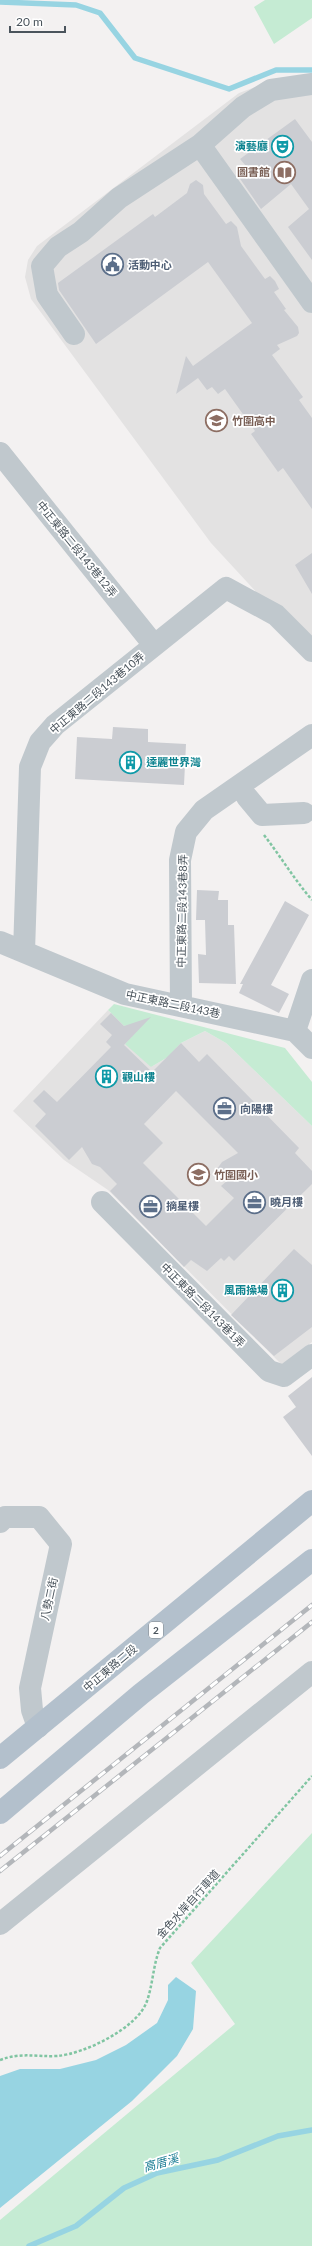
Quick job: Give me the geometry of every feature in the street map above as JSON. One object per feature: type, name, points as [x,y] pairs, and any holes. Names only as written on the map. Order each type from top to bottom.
[{"type":"main road","name":"中正東路二段","points":[[0,1758],[312,1502]]},
{"type":"main road","points":[[0,1814],[140,1694],[312,1560]]},
{"type":"street","points":[[74,334],[46,295],[42,266],[58,247],[81,232],[119,198],[200,145],[243,107],[271,90],[312,84]]},
{"type":"street","points":[[200,145],[312,302]]},
{"type":"street","name":"中正東路二段143巷12弄","points":[[0,453],[154,645]]},
{"type":"street","name":"中正東路二段143巷10弄","points":[[8,948],[30,767],[40,742],[55,725],[226,588],[276,615],[312,651]]},
{"type":"street","name":"中正東路二段143巷8弄","points":[[181,1006],[180,860],[186,832],[204,810],[312,735]]},
{"type":"street","points":[[248,797],[262,815],[304,813]]},
{"type":"street","name":"中正東路二段143巷","points":[[8,948],[125,994],[295,1031]]},
{"type":"street","points":[[312,980],[295,1031],[312,1048]]},
{"type":"street","name":"中正東路二段143巷1弄","points":[[102,1202],[269,1371],[284,1376],[312,1355]]},
{"type":"street","name":"八勢二街","points":[[0,1522],[5,1517],[39,1517],[61,1544],[30,1688],[32,1710],[38,1727]]},
{"type":"street","points":[[0,1924],[312,1672]]},
{"type":"path","points":[[263,834],[287,865],[288,871],[312,900]]},
{"type":"path","name":"金色水岸自行車道","points":[[0,2060],[16,2055],[56,2056],[71,2054],[118,2034],[136,2019],[147,2002],[154,1960],[160,1948],[312,1776]]},
{"type":"shaded area","name":"竹圍高中","points":[[312,76],[312,636],[260,596],[211,543],[31,299],[25,277],[28,260],[37,246],[239,93],[279,78]]},
{"type":"shaded area","name":"竹圍國小","points":[[108,1010],[124,1026],[131,1025],[135,1033],[134,1035],[151,1067],[168,1057],[181,1043],[205,1031],[226,1043],[312,1126],[312,1342],[282,1365],[108,1190],[64,1160],[13,1111]]},
{"type":"green space","points":[[265,0],[312,0],[312,18],[274,44],[254,7]]},
{"type":"green space","points":[[114,1004],[285,1048],[312,1082],[312,1126],[226,1043],[205,1031],[181,1043],[168,1057],[151,1067],[125,1044],[135,1033],[131,1025],[124,1026],[108,1010]]},
{"type":"green space","points":[[312,1833],[312,2246],[0,2246],[0,2220],[235,2024],[191,1963]]},
{"type":"water","points":[[176,1977],[196,1991],[193,2029],[177,2056],[132,2101],[0,2208],[0,2076],[20,2069],[60,2069],[96,2060],[126,2045],[157,2023],[168,2000],[168,1985]]},
{"type":"building","points":[[295,119],[312,142],[312,260],[288,227],[309,209],[291,184],[261,209],[236,173],[246,166],[240,159]]},
{"type":"building","points":[[196,180],[203,185],[204,194],[226,224],[231,221],[237,227],[241,246],[265,279],[270,276],[275,281],[279,289],[274,292],[286,309],[284,310],[298,327],[299,333],[297,336],[277,345],[280,349],[272,355],[303,397],[299,400],[312,418],[312,509],[283,468],[278,472],[251,434],[255,431],[225,389],[218,394],[212,387],[207,390],[198,378],[176,394],[186,356],[193,366],[252,323],[208,262],[96,344],[59,290],[58,283],[153,214],[155,217],[187,193],[190,184]]},
{"type":"building","points":[[312,553],[312,594],[295,565]]},
{"type":"building","name":"達麗世界灣","points":[[113,727],[148,729],[148,742],[186,744],[184,785],[75,779],[77,737],[112,739]]},
{"type":"building","points":[[197,890],[219,891],[218,900],[228,900],[228,925],[234,925],[236,984],[199,983],[198,954],[206,955],[205,920],[196,920]]},
{"type":"building","points":[[285,901],[309,915],[271,985],[289,994],[279,1013],[239,993],[243,984],[240,984]]},
{"type":"building","points":[[111,1013],[124,1026],[151,1017],[124,1045],[152,1072],[181,1043],[199,1062],[207,1054],[299,1148],[295,1153],[312,1171],[312,1184],[234,1261],[229,1256],[224,1261],[221,1258],[207,1271],[191,1260],[184,1267],[110,1191],[117,1184],[100,1167],[92,1164],[82,1147],[69,1160],[35,1126],[46,1114],[33,1101],[44,1090],[57,1102],[111,1047],[106,1042],[112,1035],[100,1024]],"holes":[[[176,1091],[238,1153],[222,1162],[217,1169],[228,1180],[221,1186],[234,1198],[206,1226],[143,1163],[163,1143],[144,1124]]]},
{"type":"building","name":"風雨操場","points":[[294,1249],[312,1265],[312,1327],[274,1356],[231,1315]]},
{"type":"building","points":[[312,1377],[312,1456],[283,1417],[296,1407],[288,1396]]},
{"type":"waterway","points":[[0,2],[76,5],[100,13],[135,58],[229,89],[276,70],[312,70]]},
{"type":"waterway","name":"高厝溪","points":[[29,2246],[76,2226],[124,2188],[157,2173],[218,2160],[278,2136],[312,2130]]},
{"type":"railway","points":[[0,1856],[312,1605]]},
{"type":"railway","points":[[0,1871],[312,1622]]},
{"type":"place","name":"演藝廳","points":[[283,146]]},
{"type":"place","name":"圖書館","points":[[285,172]]},
{"type":"place","name":"活動中心","points":[[112,265]]},
{"type":"place","name":"竹圍高中","points":[[217,421]]},
{"type":"place","name":"達麗世界灣","points":[[130,762]]},
{"type":"place","name":"觀山樓","points":[[106,1077]]},
{"type":"place","name":"向陽樓","points":[[224,1109]]},
{"type":"place","name":"竹圍國小","points":[[199,1175]]},
{"type":"place","name":"曉月樓","points":[[254,1202]]},
{"type":"place","name":"摘星樓","points":[[151,1206]]},
{"type":"place","name":"風雨操場","points":[[283,1290]]}]
